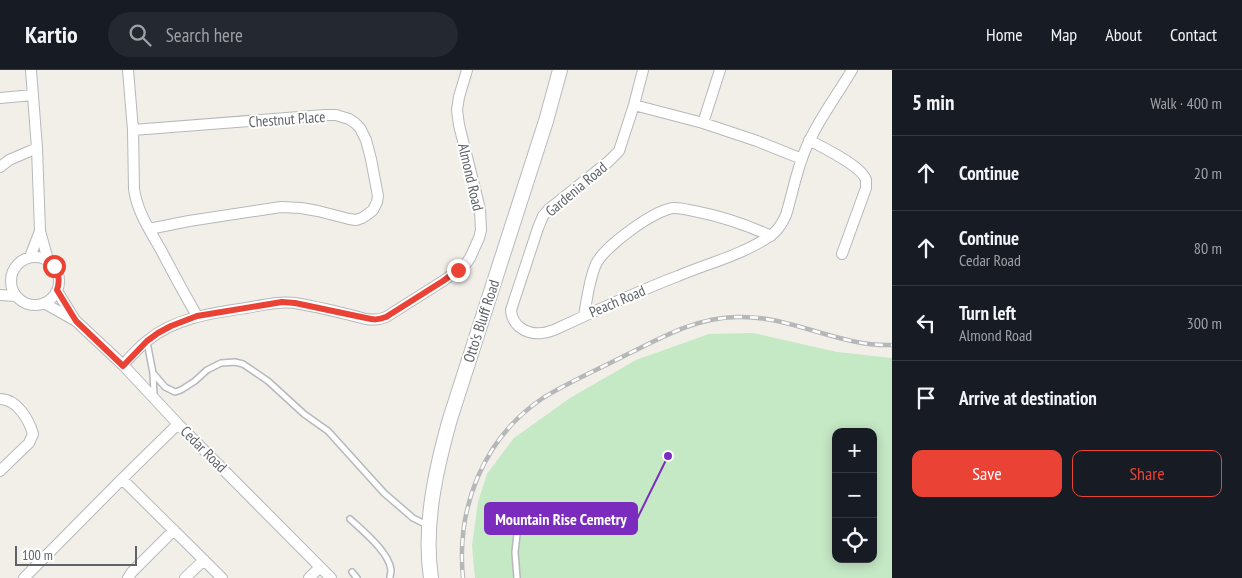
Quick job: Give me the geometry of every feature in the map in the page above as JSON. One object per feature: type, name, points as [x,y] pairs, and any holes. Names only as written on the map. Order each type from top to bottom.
[{"type":"main road","name":"Otto's Bluff Road","points":[[431,578],[430,516],[440,452],[543,130],[560,70]]},
{"type":"street","points":[[31,70],[40,231],[48,260]]},
{"type":"street","points":[[128,70],[133,130],[135,198],[149,229],[197,316]]},
{"type":"street","name":"Almond Road","points":[[123,366],[147,341],[158,333],[197,316],[282,302],[295,303],[374,320],[386,317],[465,265],[474,250],[481,230],[480,209],[457,110],[467,70]]},
{"type":"street","name":"Gardenia Road","points":[[584,316],[554,330],[532,333],[526,332],[516,324],[511,315],[511,310],[543,216],[556,202],[608,162],[619,151],[634,106],[642,70]]},
{"type":"street","points":[[703,123],[720,70]]},
{"type":"street","name":"Peach Road","points":[[584,316],[680,275],[748,250],[776,232],[783,224],[809,140],[852,70]]},
{"type":"street","points":[[0,98],[33,95]]},
{"type":"street","points":[[634,106],[703,123],[802,158]]},
{"type":"street","name":"Chestnut Place","points":[[133,130],[325,115],[344,117],[360,128],[366,140],[376,186],[377,202],[373,210],[356,220],[318,211],[282,207],[149,229]]},
{"type":"street","points":[[809,140],[853,164],[860,170],[866,180],[866,188],[842,254]]},
{"type":"street","points":[[0,167],[9,160],[36,148]]},
{"type":"street","name":"Peach Road","points":[[584,316],[596,263],[609,248],[638,224],[666,209],[675,208],[706,213],[757,229],[771,236]]},
{"type":"street","points":[[30,257],[40,231]]},
{"type":"street","points":[[39,256],[48,260],[58,273],[59,282],[57,290],[52,298],[44,304],[34,305],[24,302],[16,296],[12,288],[12,272],[16,265],[30,257],[39,256]]},
{"type":"street","points":[[0,285],[11,279]]},
{"type":"street","name":"Cedar Road","points":[[57,290],[76,321],[123,366],[331,578]]},
{"type":"street","points":[[0,295],[16,296]]},
{"type":"street","name":"Cedar Road","points":[[44,304],[76,321]]},
{"type":"street","points":[[0,399],[13,402],[30,424],[34,434],[29,442],[0,471]]},
{"type":"street","points":[[24,578],[178,424]]},
{"type":"street","points":[[122,479],[222,578]]},
{"type":"street","points":[[128,578],[174,530]]},
{"type":"street","points":[[185,578],[204,560]]},
{"type":"street","points":[[309,578],[320,567]]},
{"type":"lane","points":[[147,341],[153,373],[154,398]]},
{"type":"lane","points":[[153,373],[166,387],[175,392],[195,381],[207,370],[221,363],[234,362],[243,364],[268,380],[304,414],[328,431],[384,493],[413,518],[430,527]]},
{"type":"lane","points":[[350,519],[383,552],[391,570],[390,578]]},
{"type":"lane","points":[[517,534],[515,565],[517,578]]},
{"type":"lane","points":[[352,572],[357,578]]},
{"type":"green space","points":[[753,333],[837,352],[892,358],[892,578],[475,578],[472,546],[478,502],[487,474],[514,438],[570,398],[636,360],[709,334]]},
{"type":"railway","points":[[463,578],[464,526],[469,501],[489,454],[504,433],[522,414],[543,398],[563,387],[678,330],[721,318],[757,318],[776,321],[853,341],[892,345]]},
{"type":"place","name":"Mountain Rise Cemetry","points":[[668,456]]},
{"type":"route","points":[[54,266],[58,273],[59,282],[57,290],[76,321],[123,366],[135,352],[158,333],[197,316],[282,302],[295,303],[374,320],[386,317],[458,270]]}]
